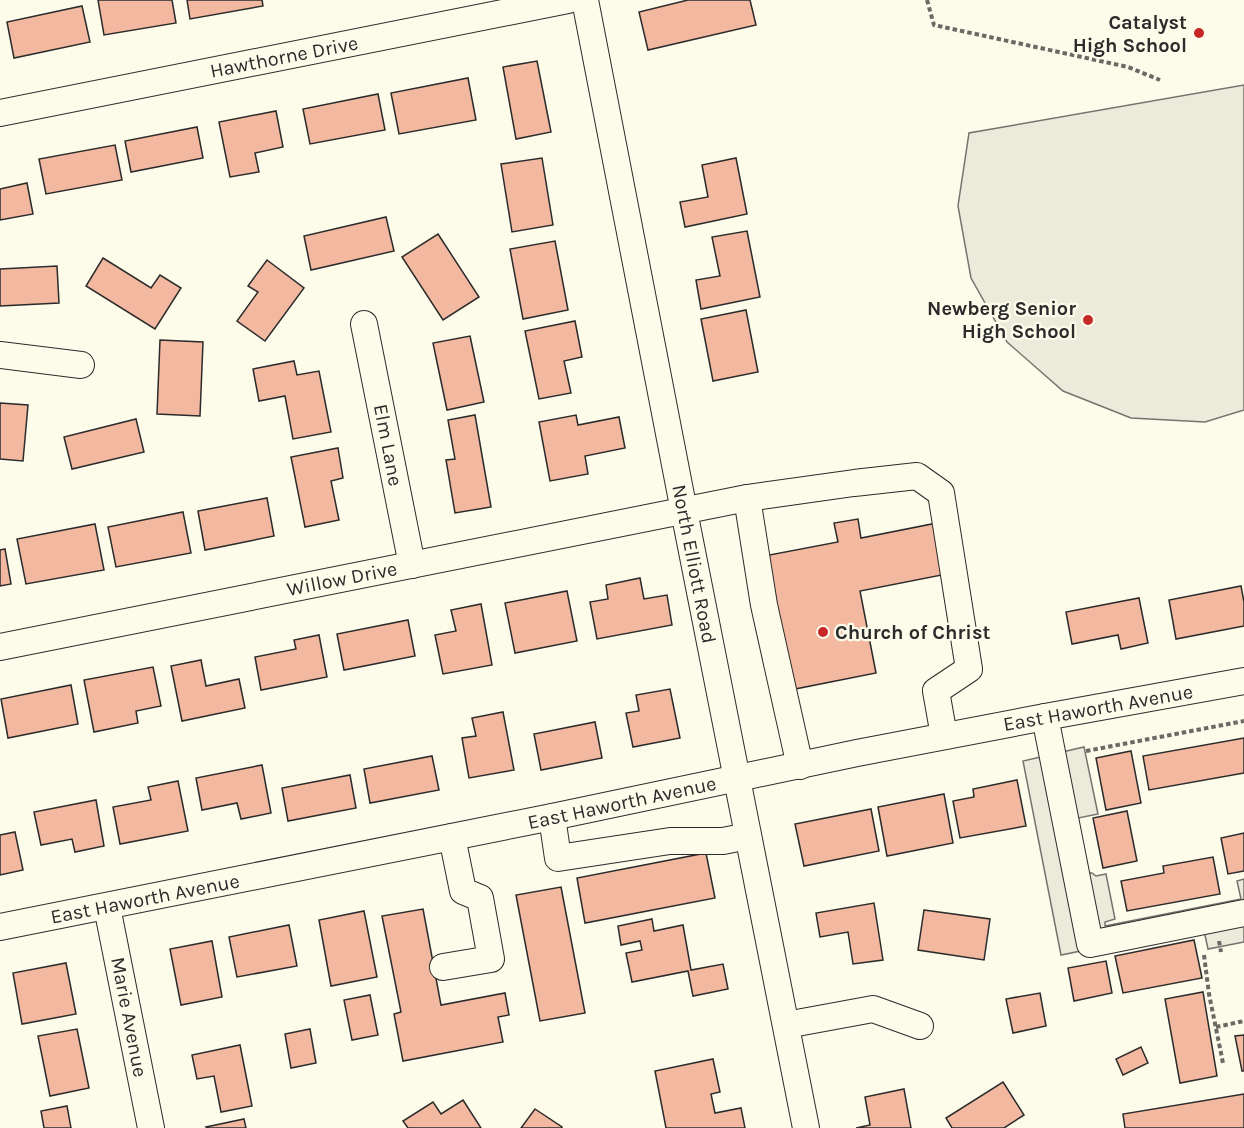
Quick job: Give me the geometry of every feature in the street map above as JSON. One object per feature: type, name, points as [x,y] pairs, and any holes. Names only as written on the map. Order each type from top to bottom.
[{"type":"street","name":"Hawthorne Drive","points":[[0,113],[568,0]]},
{"type":"street","name":"North Elliott Road","points":[[585,0],[806,1128]]},
{"type":"street","name":"Elm Lane","points":[[364,324],[412,565]]},
{"type":"street","points":[[0,355],[81,366]]},
{"type":"street","name":"Willow Drive","points":[[0,647],[747,498],[917,477],[941,493],[969,669],[936,691],[944,736]]},
{"type":"street","points":[[747,498],[764,605],[800,766]]},
{"type":"street","name":"East Haworth Avenue","points":[[0,927],[944,736],[1244,681]]},
{"type":"street","points":[[1045,717],[1090,944],[1244,913]]},
{"type":"street","points":[[552,817],[558,858],[670,841],[723,841],[748,836]]},
{"type":"street","points":[[443,967],[491,958],[480,898],[463,891],[452,837]]},
{"type":"street","name":"Marie Avenue","points":[[107,907],[151,1128]]},
{"type":"street","points":[[786,1026],[873,1010],[920,1026]]},
{"type":"path","points":[[927,0],[934,25],[1128,67],[1160,80]]},
{"type":"path","points":[[1086,752],[1244,721]]},
{"type":"path","points":[[1204,955],[1209,994],[1223,1063]]},
{"type":"path","points":[[1216,1027],[1244,1021]]},
{"type":"shaded area","points":[[1244,85],[1244,410],[1205,422],[1131,418],[1063,391],[1007,342],[971,278],[958,206],[969,133]]},
{"type":"shaded area","points":[[1084,747],[1098,814],[1078,818],[1088,873],[1096,876],[1106,874],[1115,919],[1105,922],[1105,926],[1241,899],[1237,881],[1244,879],[1244,942],[1208,949],[1203,926],[1061,955],[1023,761]]},
{"type":"building","points":[[98,0],[172,0],[176,23],[104,35]]},
{"type":"building","points":[[187,0],[262,0],[263,6],[190,19]]},
{"type":"building","points":[[688,0],[750,0],[756,25],[648,50],[639,12]]},
{"type":"building","points":[[82,6],[90,42],[14,58],[7,22]]},
{"type":"building","points":[[537,61],[551,132],[516,139],[503,67]]},
{"type":"building","points":[[468,78],[476,120],[399,134],[391,93]]},
{"type":"building","points":[[378,94],[385,130],[310,144],[303,109]]},
{"type":"building","points":[[276,111],[283,147],[255,153],[259,172],[230,177],[219,122]]},
{"type":"building","points":[[197,127],[203,158],[131,172],[125,141]]},
{"type":"building","points":[[115,145],[122,180],[46,194],[39,159]]},
{"type":"building","points":[[542,158],[553,225],[512,232],[501,164]]},
{"type":"building","points":[[736,158],[747,214],[685,227],[680,202],[708,197],[702,165]]},
{"type":"building","points":[[27,183],[33,214],[0,220],[0,189]]},
{"type":"building","points":[[386,217],[394,251],[311,270],[304,236]]},
{"type":"building","points":[[747,231],[760,297],[701,309],[696,280],[720,276],[712,237]]},
{"type":"building","points":[[438,234],[479,297],[443,320],[402,257]]},
{"type":"building","points":[[555,241],[568,310],[523,319],[510,249]]},
{"type":"building","points":[[103,258],[151,288],[160,275],[181,288],[155,329],[86,286]]},
{"type":"building","points":[[267,260],[304,288],[265,341],[237,321],[258,292],[248,286]]},
{"type":"building","points":[[57,266],[59,303],[0,306],[0,269]]},
{"type":"building","points":[[746,310],[758,372],[713,381],[701,319]]},
{"type":"building","points":[[575,321],[582,357],[564,361],[571,393],[539,399],[525,331]]},
{"type":"building","points":[[470,336],[484,402],[447,410],[433,343]]},
{"type":"building","points":[[160,340],[203,342],[200,416],[157,414]]},
{"type":"building","points":[[294,361],[297,375],[319,371],[331,432],[293,439],[285,396],[259,401],[253,369]]},
{"type":"building","points":[[0,403],[28,405],[23,461],[0,459]]},
{"type":"building","points":[[475,415],[491,507],[455,513],[446,460],[455,459],[448,420]]},
{"type":"building","points":[[576,415],[578,425],[619,417],[625,448],[585,456],[588,474],[550,481],[539,422]]},
{"type":"building","points":[[136,419],[144,452],[72,469],[64,437]]},
{"type":"building","points":[[338,448],[343,478],[331,481],[339,520],[305,527],[291,457]]},
{"type":"building","points":[[267,498],[274,536],[205,550],[198,511]]},
{"type":"building","points":[[183,512],[191,553],[116,567],[108,527]]},
{"type":"building","name":"Church of Christ","points":[[858,519],[861,538],[937,523],[947,574],[860,591],[876,673],[790,690],[764,556],[838,542],[834,523]]},
{"type":"building","points":[[95,524],[104,570],[26,584],[17,539]]},
{"type":"building","points":[[5,549],[11,584],[0,586],[0,550]]},
{"type":"building","points":[[640,578],[644,599],[667,595],[672,625],[597,639],[590,602],[608,599],[606,585]]},
{"type":"building","points":[[1241,586],[1244,626],[1176,639],[1169,600]]},
{"type":"building","points":[[567,591],[577,641],[515,653],[505,603]]},
{"type":"building","points":[[1139,598],[1148,643],[1121,649],[1118,635],[1072,644],[1066,612]]},
{"type":"building","points":[[481,604],[492,665],[443,674],[435,635],[456,631],[451,610]]},
{"type":"building","points":[[408,620],[415,656],[344,670],[337,634]]},
{"type":"building","points":[[319,635],[327,677],[261,690],[255,657],[296,649],[294,640]]},
{"type":"building","points":[[201,660],[206,686],[239,679],[245,708],[182,721],[171,666]]},
{"type":"building","points":[[153,667],[161,706],[136,711],[138,723],[94,732],[84,680]]},
{"type":"building","points":[[71,685],[78,724],[8,738],[1,699]]},
{"type":"building","points":[[670,689],[680,738],[633,747],[626,713],[639,711],[636,695]]},
{"type":"building","points":[[503,712],[514,770],[469,778],[462,738],[476,736],[472,718]]},
{"type":"building","points":[[595,722],[602,758],[541,770],[534,734]]},
{"type":"building","points":[[1244,738],[1244,773],[1149,790],[1143,756]]},
{"type":"building","points":[[1131,751],[1141,803],[1106,810],[1096,758]]},
{"type":"building","points":[[432,756],[439,790],[370,803],[364,769]]},
{"type":"building","points":[[262,765],[271,813],[241,819],[237,803],[202,810],[196,778]]},
{"type":"building","points":[[350,775],[356,808],[288,821],[282,788]]},
{"type":"building","points":[[1017,780],[1026,826],[960,838],[953,801],[974,797],[973,789]]},
{"type":"building","points":[[178,781],[188,831],[120,844],[113,807],[151,800],[148,787]]},
{"type":"building","points":[[944,794],[953,843],[887,856],[878,807]]},
{"type":"building","points":[[96,800],[104,846],[75,852],[72,839],[41,845],[34,812]]},
{"type":"building","points":[[871,809],[879,851],[804,866],[795,824]]},
{"type":"building","points":[[1127,811],[1137,861],[1103,868],[1093,818]]},
{"type":"building","points":[[15,832],[23,870],[0,875],[0,835]]},
{"type":"building","points":[[1244,833],[1244,871],[1228,874],[1221,838]]},
{"type":"building","points":[[706,853],[715,898],[585,923],[577,878]]},
{"type":"building","points":[[1213,857],[1220,894],[1127,911],[1121,881],[1164,873],[1163,866]]},
{"type":"building","points":[[561,887],[585,1013],[540,1021],[516,895]]},
{"type":"building","points":[[874,903],[883,960],[853,964],[848,932],[820,937],[816,913]]},
{"type":"building","points":[[423,909],[441,1005],[505,993],[509,1015],[498,1017],[503,1042],[403,1061],[394,1014],[401,1012],[382,916]]},
{"type":"building","points":[[924,910],[990,919],[984,960],[918,950]]},
{"type":"building","points":[[364,911],[377,977],[331,986],[319,920]]},
{"type":"building","points":[[652,919],[654,931],[683,925],[691,970],[723,964],[728,989],[693,996],[688,971],[632,982],[626,953],[642,950],[640,941],[621,945],[618,926]]},
{"type":"building","points":[[289,925],[297,966],[237,977],[229,937]]},
{"type":"building","points":[[1194,940],[1202,978],[1123,993],[1115,956]]},
{"type":"building","points":[[212,941],[222,997],[181,1005],[170,949]]},
{"type":"building","points":[[1106,961],[1112,993],[1074,1001],[1068,968]]},
{"type":"building","points":[[66,963],[76,1014],[22,1024],[13,973]]},
{"type":"building","points":[[1203,992],[1217,1076],[1180,1083],[1165,999]]},
{"type":"building","points":[[1040,993],[1046,1026],[1013,1033],[1006,999]]},
{"type":"building","points":[[370,995],[378,1035],[352,1040],[344,1000]]},
{"type":"building","points":[[77,1029],[89,1088],[50,1096],[38,1036]]},
{"type":"building","points":[[310,1029],[316,1063],[291,1068],[285,1034]]},
{"type":"building","points":[[1244,1035],[1244,1071],[1242,1071],[1235,1036]]},
{"type":"building","points":[[240,1045],[252,1106],[221,1112],[214,1076],[197,1079],[192,1055]]},
{"type":"building","points":[[1141,1047],[1148,1063],[1123,1075],[1116,1059]]},
{"type":"building","points":[[713,1059],[720,1092],[711,1094],[715,1113],[741,1108],[745,1128],[666,1128],[655,1071]]},
{"type":"building","points":[[1003,1082],[1024,1115],[1004,1128],[952,1128],[946,1118]]},
{"type":"building","points":[[904,1089],[911,1128],[856,1128],[870,1125],[865,1097]]},
{"type":"building","points":[[1244,1094],[1244,1128],[1125,1128],[1123,1114]]},
{"type":"building","points":[[463,1100],[481,1128],[408,1128],[403,1121],[433,1102],[441,1114]]},
{"type":"building","points":[[67,1106],[71,1128],[44,1128],[41,1111]]},
{"type":"building","points":[[535,1109],[562,1127],[562,1128],[521,1128]]},
{"type":"building","points":[[244,1119],[246,1128],[206,1127]]},
{"type":"place","name":"Catalyst High School","points":[[1199,33]]},
{"type":"place","name":"Newberg Senior High School","points":[[1088,320]]},
{"type":"place","name":"Church of Christ","points":[[823,632]]}]
